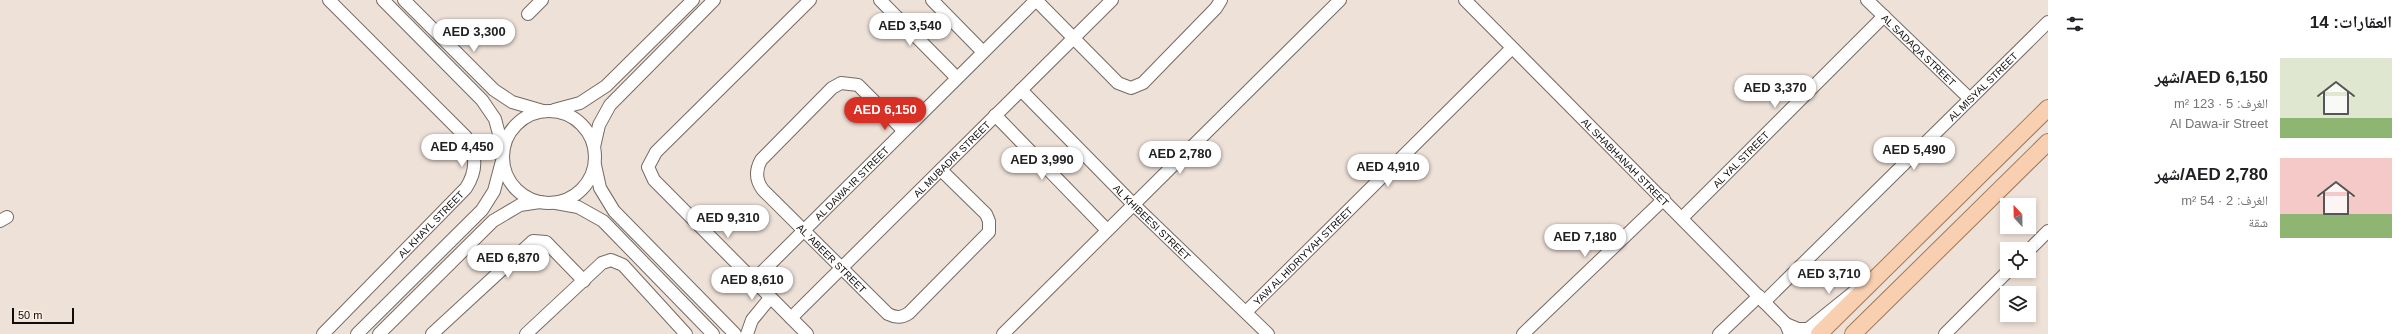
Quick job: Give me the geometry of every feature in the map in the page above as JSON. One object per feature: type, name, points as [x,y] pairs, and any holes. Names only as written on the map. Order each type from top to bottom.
[{"type":"main road","points":[[1819,334],[2048,108]]},
{"type":"main road","points":[[1853,334],[2048,142]]},
{"type":"street","name":"AL KHAYL STREET","points":[[323,334],[461,192],[472,177],[474,165],[472,148],[466,137],[329,0]]},
{"type":"street","points":[[383,0],[482,100],[495,119],[507,176],[516,188],[528,198],[578,208],[603,221],[713,334]]},
{"type":"street","points":[[404,0],[494,90],[512,102],[547,111],[567,114],[579,122],[589,134],[594,148],[600,188],[614,211],[731,330],[752,320]]},
{"type":"street","points":[[528,14],[542,0]]},
{"type":"street","points":[[357,334],[482,210],[494,191],[506,142],[516,125],[529,116],[580,103],[602,90],[693,0]]},
{"type":"street","points":[[594,148],[599,125],[610,105],[714,0]]},
{"type":"street","points":[[807,334],[654,180],[648,170],[649,163],[656,152],[810,0]]},
{"type":"street","points":[[880,0],[956,78]]},
{"type":"street","points":[[932,0],[983,52]]},
{"type":"street","points":[[1036,0],[1118,83],[1126,88],[1135,88],[1143,83],[1216,8],[1221,0]]},
{"type":"street","name":"AL DAWA-IR STREET","points":[[753,281],[902,130],[1036,0]]},
{"type":"street","name":"AL MUBADIR STREET","points":[[791,318],[1112,0]]},
{"type":"street","points":[[1003,334],[1339,0]]},
{"type":"street","name":"AL SHABHANAH STREET","points":[[1464,0],[1682,218],[1788,329],[1803,330],[1813,326],[1848,296],[1876,279]]},
{"type":"street","name":"AL SADAQA STREET","points":[[1867,0],[1970,99]]},
{"type":"street","name":"AL YAL STREET","points":[[1682,218],[1884,16]]},
{"type":"street","name":"AL MISYAL STREET","points":[[1719,334],[1761,299],[1970,99],[2048,22]]},
{"type":"street","name":"YAW AL HIDRIYYAH STREET","points":[[1246,312],[1512,48]]},
{"type":"street","name":"AL 'ABEER STREET","points":[[902,130],[858,85],[841,83],[832,88],[761,160],[757,169],[757,178],[760,186],[841,268],[888,314],[893,317],[904,316],[915,308],[988,236],[990,228],[986,214],[941,170]]},
{"type":"street","name":"AL KHIBEESI STREET","points":[[1021,90],[1133,204],[1246,312],[1265,333]]},
{"type":"street","points":[[995,115],[1107,230]]},
{"type":"street","points":[[379,334],[493,221],[520,205],[546,202],[572,196],[588,181],[595,160]]},
{"type":"street","points":[[1523,334],[1664,200]]},
{"type":"street","points":[[2036,243],[2048,231]]},
{"type":"street","points":[[432,334],[533,240],[546,242],[584,281]]},
{"type":"street","points":[[526,334],[606,261],[619,262],[686,334]]},
{"type":"street","points":[[1945,334],[2001,278]]},
{"type":"street","points":[[386,334],[404,315],[418,295]]},
{"type":"street","points":[[747,334],[752,320],[770,298]]}]
